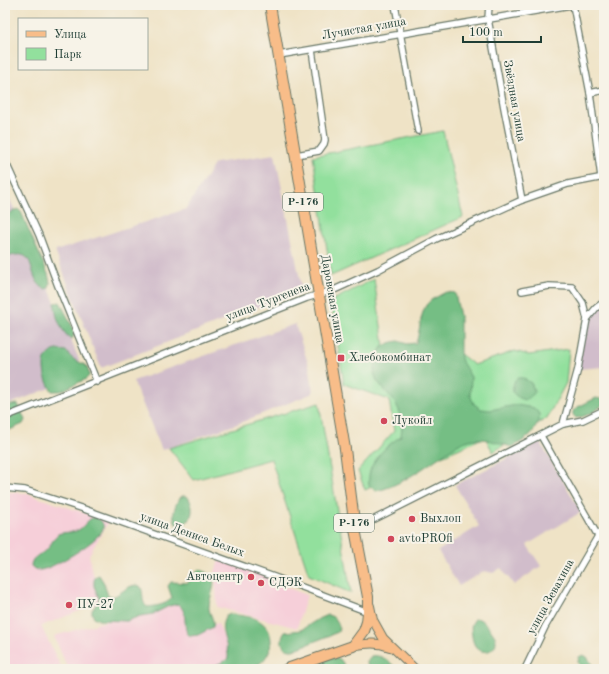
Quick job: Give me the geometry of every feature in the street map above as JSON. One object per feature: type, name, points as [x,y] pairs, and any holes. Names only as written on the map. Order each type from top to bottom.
[{"type":"highway","name":"Даровская улица","points":[[270,5],[345,449],[355,529],[368,597],[367,622],[364,631],[353,646]]},
{"type":"highway","points":[[287,669],[353,646]]},
{"type":"main road","name":"Даровская улица","points":[[368,597],[378,630],[383,638],[393,648]]},
{"type":"main road","points":[[353,646],[372,643],[393,648],[415,669]]},
{"type":"street","points":[[395,5],[418,131]]},
{"type":"street","name":"Звёздная улица","points":[[489,5],[488,19],[522,200]]},
{"type":"street","name":"Лучистая улица","points":[[279,55],[572,5]]},
{"type":"street","points":[[572,5],[590,93],[603,177]]},
{"type":"street","points":[[296,155],[319,151],[325,140],[312,50]]},
{"type":"street","points":[[590,93],[604,90]]},
{"type":"street","points":[[5,161],[39,235],[97,382]]},
{"type":"street","name":"улица Тургенева","points":[[5,418],[318,294],[334,290],[378,270],[436,238],[522,200],[568,184],[603,177]]},
{"type":"street","points":[[522,291],[549,286],[572,287],[583,303],[587,319],[578,369],[563,424]]},
{"type":"street","points":[[587,319],[596,308],[604,302]]},
{"type":"street","points":[[355,529],[563,424],[583,420],[604,410]]},
{"type":"street","points":[[541,436],[598,536],[604,540]]},
{"type":"street","name":"улица Дениса Белых","points":[[5,488],[25,490],[91,512],[308,589],[368,612]]},
{"type":"street","name":"улица Зевахина","points":[[525,669],[545,626],[598,536],[604,529]]},
{"type":"shaded area","points":[[275,154],[302,290],[101,368],[55,251],[186,209],[215,163]]},
{"type":"shaded area","points":[[5,189],[29,241],[85,374],[5,406]]},
{"type":"shaded area","points":[[604,302],[604,367],[578,369],[587,319]]},
{"type":"shaded area","points":[[295,324],[310,369],[313,393],[237,424],[162,450],[133,381]]},
{"type":"shaded area","points":[[540,442],[581,512],[527,545],[541,566],[514,585],[501,568],[493,573],[484,571],[459,586],[438,551],[479,526],[455,485]]},
{"type":"shaded area","points":[[5,492],[24,493],[109,521],[89,555],[100,603],[41,626],[62,669],[5,669]]},
{"type":"shaded area","points":[[219,560],[284,582],[283,586],[307,595],[297,628],[217,607],[215,572]]},
{"type":"shaded area","points":[[181,600],[192,633],[218,623],[234,664],[218,669],[68,669],[54,636]]},
{"type":"green space","points":[[443,131],[463,217],[331,276],[313,156]]},
{"type":"green space","points":[[18,209],[21,212],[48,274],[50,283],[49,288],[45,289],[39,284],[35,278],[31,264],[23,255],[5,258],[5,226],[7,225],[7,216]]},
{"type":"green space","points":[[374,279],[386,359],[458,352],[474,365],[515,351],[529,355],[569,349],[566,383],[547,418],[493,452],[485,437],[365,490],[358,471],[394,431],[389,400],[344,384],[331,301]]},
{"type":"green space","points":[[446,292],[455,293],[460,316],[460,353],[462,362],[471,377],[470,395],[474,404],[481,409],[490,410],[516,405],[534,408],[540,415],[538,421],[530,435],[512,447],[485,439],[465,441],[408,478],[392,486],[376,491],[369,486],[370,470],[373,463],[383,451],[401,436],[402,427],[399,410],[395,402],[377,381],[374,373],[377,355],[382,347],[389,343],[398,341],[407,344],[416,343],[424,309],[431,300]]},
{"type":"green space","points":[[60,302],[72,326],[74,335],[72,339],[65,333],[57,318],[55,303]]},
{"type":"green space","points":[[57,350],[66,351],[72,358],[84,364],[88,368],[89,376],[86,379],[61,391],[52,391],[44,368],[47,356],[51,352]]},
{"type":"green space","points":[[518,378],[523,378],[531,383],[535,392],[524,400],[513,393],[512,390],[515,380]]},
{"type":"green space","points":[[596,398],[601,399],[604,403],[599,408],[592,413],[580,417],[576,418],[573,415],[573,411],[576,408]]},
{"type":"green space","points":[[319,403],[351,593],[309,575],[271,459],[194,480],[169,448]]},
{"type":"green space","points":[[18,404],[25,420],[23,424],[5,432],[5,406]]},
{"type":"green space","points":[[182,496],[187,496],[190,500],[192,513],[188,521],[180,526],[176,524],[174,509]]},
{"type":"green space","points":[[94,517],[101,520],[103,529],[100,534],[84,547],[64,560],[46,568],[37,570],[31,566],[35,557],[47,550],[58,534],[77,531]]},
{"type":"green space","points":[[199,569],[211,576],[214,584],[209,606],[213,627],[198,635],[190,636],[187,633],[183,610],[178,604],[169,606],[153,614],[140,616],[127,621],[99,620],[92,614],[92,610],[99,598],[94,586],[94,581],[95,577],[99,575],[104,583],[108,596],[116,596],[133,586],[140,586],[145,605],[147,607],[161,605],[170,600],[172,598],[168,586],[171,582],[188,583]]},
{"type":"green space","points":[[231,614],[255,618],[266,627],[270,633],[271,640],[268,653],[265,659],[259,664],[248,669],[207,669],[225,661],[228,658],[223,625],[227,615]]},
{"type":"green space","points":[[328,615],[337,621],[339,626],[338,632],[293,650],[286,649],[284,647],[282,638],[285,632],[301,630],[320,618]]},
{"type":"green space","points":[[476,618],[487,625],[496,638],[496,644],[489,651],[478,649],[474,644],[471,626]]},
{"type":"green space","points":[[583,655],[587,657],[595,669],[581,669],[578,662],[579,657]]},
{"type":"green space","points":[[371,656],[382,657],[389,661],[397,669],[368,669],[367,662]]},
{"type":"green space","points":[[331,658],[340,659],[344,667],[338,669],[298,669]]},
{"type":"place","name":"Хлебокомбинат","points":[[341,358]]},
{"type":"place","name":"Лукойл","points":[[384,421]]},
{"type":"place","name":"Выхлоп","points":[[412,519]]},
{"type":"place","name":"avtoPROfi","points":[[391,539]]},
{"type":"place","name":"Автоцентр","points":[[251,577]]},
{"type":"place","name":"СДЭК","points":[[261,583]]},
{"type":"place","name":"ПУ-27","points":[[69,605]]}]
